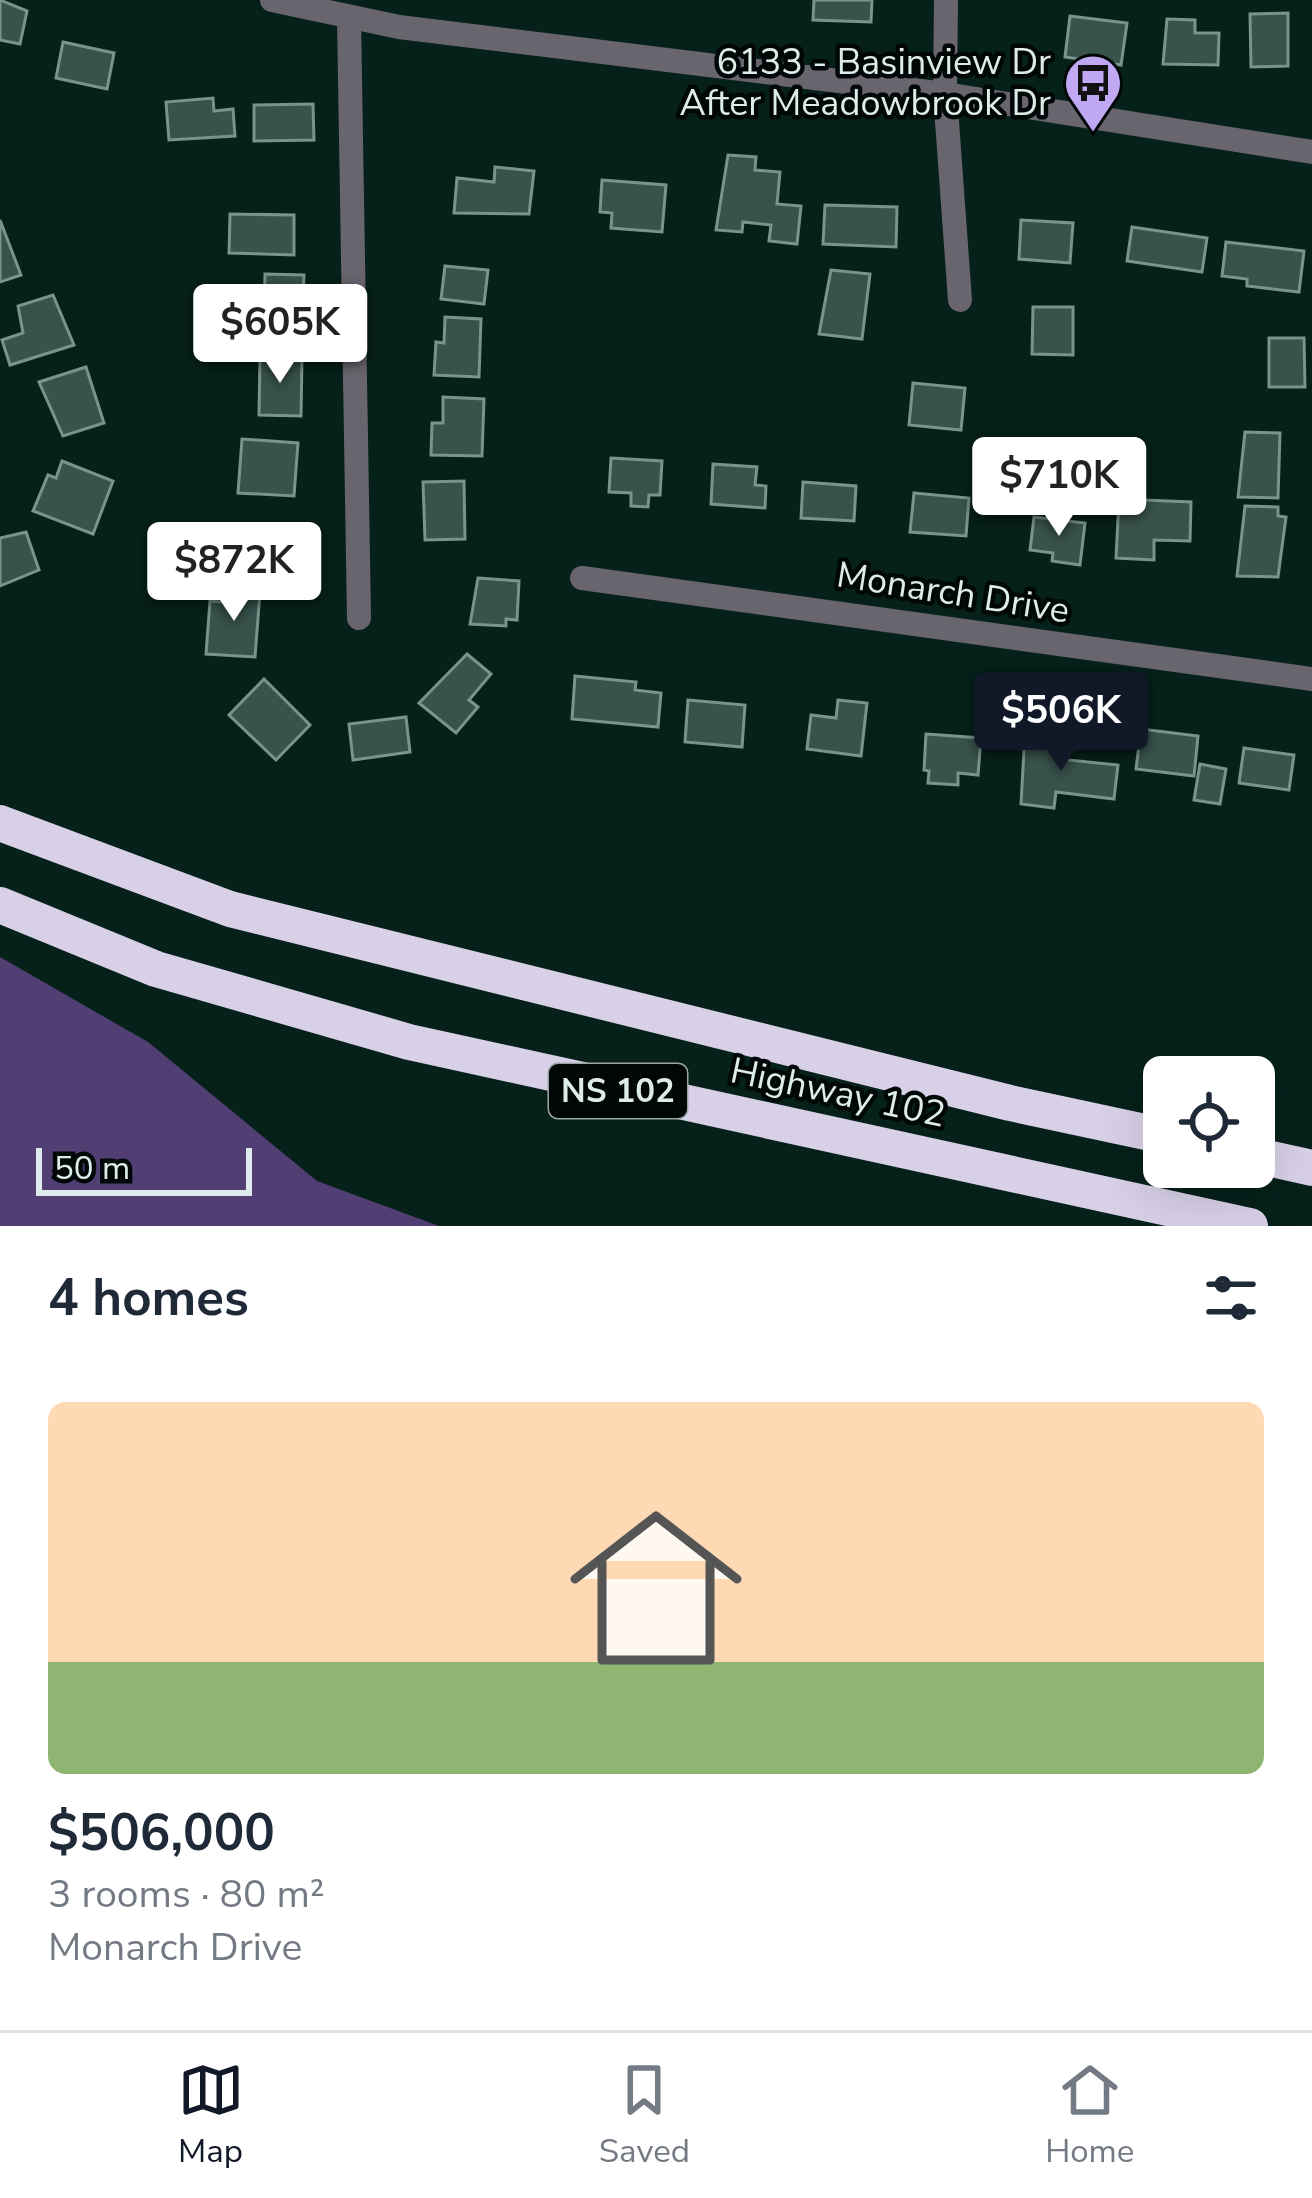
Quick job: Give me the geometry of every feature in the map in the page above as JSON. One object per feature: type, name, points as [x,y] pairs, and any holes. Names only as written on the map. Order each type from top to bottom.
[{"type":"highway","name":"Highway 102","points":[[0,823],[230,909],[1010,1103],[1143,1132]]},
{"type":"highway","name":"Highway 102","points":[[0,905],[156,969],[409,1042],[1250,1226]]},
{"type":"highway","points":[[1275,1160],[1312,1168]]},
{"type":"street","points":[[272,0],[399,27],[945,94],[1312,152]]},
{"type":"street","points":[[399,0],[399,27]]},
{"type":"street","points":[[946,0],[945,94],[960,300]]},
{"type":"street","points":[[349,18],[359,618]]},
{"type":"street","name":"Monarch Drive","points":[[582,578],[1312,679]]},
{"type":"shaded area","points":[[0,957],[148,1042],[317,1181],[439,1226],[0,1226]]},
{"type":"building","points":[[0,0],[27,11],[20,44],[0,40]]},
{"type":"building","points":[[814,0],[872,0],[871,22],[813,20]]},
{"type":"building","points":[[1288,13],[1288,66],[1251,67],[1250,14]]},
{"type":"building","points":[[1070,16],[1127,23],[1121,65],[1065,57]]},
{"type":"building","points":[[1167,19],[1195,20],[1195,33],[1219,33],[1218,65],[1163,64]]},
{"type":"building","points":[[63,42],[114,53],[107,89],[56,78]]},
{"type":"building","points":[[213,98],[214,111],[233,109],[235,136],[169,140],[166,102]]},
{"type":"building","points":[[313,104],[314,140],[254,141],[254,105]]},
{"type":"building","points":[[728,155],[756,157],[755,170],[780,172],[777,204],[801,206],[797,244],[769,241],[771,225],[743,222],[742,232],[716,230]]},
{"type":"building","points":[[495,167],[534,171],[529,214],[454,213],[457,178],[494,182]]},
{"type":"building","points":[[602,180],[666,185],[662,232],[611,228],[612,213],[600,212]]},
{"type":"building","points":[[825,205],[897,207],[896,247],[823,244]]},
{"type":"building","points":[[230,214],[294,215],[294,255],[229,253]]},
{"type":"building","points":[[0,220],[21,275],[0,282]]},
{"type":"building","points":[[1021,220],[1073,223],[1070,263],[1019,259]]},
{"type":"building","points":[[1132,227],[1207,238],[1202,272],[1127,261]]},
{"type":"building","points":[[1226,242],[1304,251],[1299,292],[1247,286],[1247,279],[1222,276]]},
{"type":"building","points":[[445,266],[488,270],[484,304],[441,299]]},
{"type":"building","points":[[831,270],[870,274],[862,339],[819,334]]},
{"type":"building","points":[[265,274],[304,275],[302,323],[264,322]]},
{"type":"building","points":[[53,295],[74,345],[10,365],[2,340],[23,333],[18,306]]},
{"type":"building","points":[[1033,307],[1073,307],[1073,355],[1032,354]]},
{"type":"building","points":[[445,317],[481,319],[479,377],[434,375],[436,342],[444,343]]},
{"type":"building","points":[[1269,338],[1304,338],[1305,387],[1269,387]]},
{"type":"building","points":[[260,357],[302,358],[301,416],[259,415]]},
{"type":"building","points":[[86,367],[104,423],[63,436],[39,382]]},
{"type":"building","points":[[913,383],[965,388],[961,430],[909,425]]},
{"type":"building","points":[[443,397],[484,399],[482,456],[431,455],[432,423],[443,423]]},
{"type":"building","points":[[1245,432],[1280,433],[1278,498],[1238,497]]},
{"type":"building","points":[[242,439],[298,443],[294,496],[238,493]]},
{"type":"building","points":[[611,458],[662,461],[660,495],[649,495],[648,507],[631,506],[631,493],[609,492]]},
{"type":"building","points":[[62,461],[113,481],[93,534],[33,511],[48,475],[56,478]]},
{"type":"building","points":[[713,464],[757,467],[755,485],[766,486],[765,508],[711,504]]},
{"type":"building","points":[[464,481],[465,539],[425,540],[423,482]]},
{"type":"building","points":[[803,482],[856,486],[854,521],[801,518]]},
{"type":"building","points":[[914,493],[969,498],[966,536],[910,532]]},
{"type":"building","points":[[1119,499],[1191,502],[1190,541],[1154,540],[1154,560],[1116,558]]},
{"type":"building","points":[[1245,506],[1278,507],[1278,516],[1286,517],[1278,577],[1237,576]]},
{"type":"building","points":[[1034,517],[1085,523],[1080,565],[1052,561],[1053,553],[1030,550]]},
{"type":"building","points":[[233,529],[274,530],[273,577],[232,575]]},
{"type":"building","points":[[26,532],[39,570],[0,586],[0,538]]},
{"type":"building","points":[[478,578],[519,581],[517,620],[506,619],[506,626],[470,624]]},
{"type":"building","points":[[224,589],[260,592],[255,657],[206,654],[210,601],[223,602]]},
{"type":"building","points":[[467,654],[491,674],[469,700],[478,707],[456,733],[419,703]]},
{"type":"building","points":[[575,676],[636,682],[635,690],[661,693],[658,727],[572,719]]},
{"type":"building","points":[[264,679],[310,725],[276,760],[229,715]]},
{"type":"building","points":[[688,700],[745,705],[742,747],[685,742]]},
{"type":"building","points":[[838,700],[867,703],[861,756],[807,749],[811,715],[836,718]]},
{"type":"building","points":[[406,717],[410,752],[353,760],[349,724]]},
{"type":"building","points":[[1141,729],[1198,736],[1194,776],[1136,769]]},
{"type":"building","points":[[1025,732],[1061,737],[1059,759],[1118,765],[1114,799],[1056,792],[1054,808],[1021,804]]},
{"type":"building","points":[[926,734],[981,738],[978,775],[958,773],[958,785],[928,783]]},
{"type":"building","points":[[1244,748],[1294,755],[1289,790],[1239,783]]},
{"type":"building","points":[[1200,764],[1226,769],[1220,804],[1194,800]]},
{"type":"place","name":"6133 - Basinview Dr After Meadowbrook Dr","points":[[1093,134]]}]
